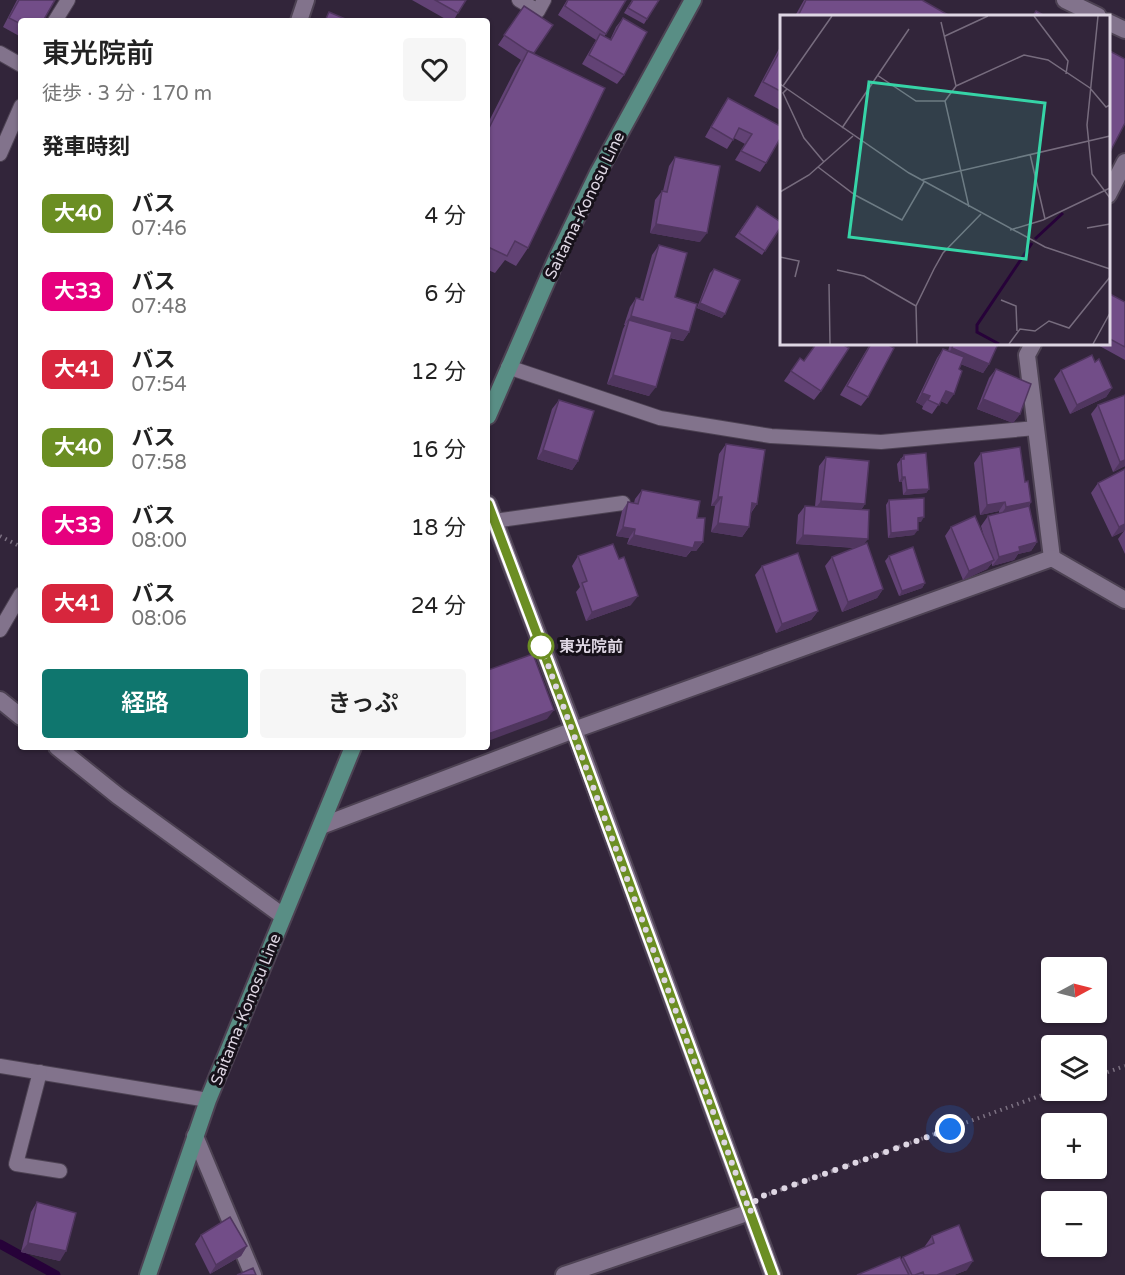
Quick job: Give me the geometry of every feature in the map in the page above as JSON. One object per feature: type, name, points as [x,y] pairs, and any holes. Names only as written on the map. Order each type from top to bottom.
[{"type":"main road","name":"Saitama-Konosu Line","points":[[490,411],[508,367],[598,173],[693,0]]},
{"type":"main road","name":"Saitama-Konosu Line","points":[[148,1275],[208,1100],[352,750]]},
{"type":"street","points":[[300,18],[306,0]]},
{"type":"street","points":[[1065,0],[1096,15]]},
{"type":"street","points":[[1110,23],[1125,30]]},
{"type":"street","points":[[1110,191],[1125,162]]},
{"type":"street","points":[[1032,345],[1027,355],[1052,558]]},
{"type":"street","points":[[490,509],[773,1275]]},
{"type":"street","points":[[321,826],[573,730],[1052,558],[1125,600]]},
{"type":"street","points":[[0,700],[18,715]]},
{"type":"street","points":[[61,750],[118,796],[283,916]]},
{"type":"street","points":[[195,1136],[253,1275]]},
{"type":"street","points":[[564,1275],[750,1212]]},
{"type":"lane","points":[[57,18],[68,0]]},
{"type":"lane","points":[[519,0],[538,11],[544,0]]},
{"type":"lane","points":[[0,53],[18,63]]},
{"type":"lane","points":[[0,154],[18,113]]},
{"type":"lane","points":[[508,367],[660,418],[771,436],[881,442],[1036,428]]},
{"type":"lane","points":[[494,520],[623,503]]},
{"type":"lane","points":[[0,630],[18,599]]},
{"type":"lane","points":[[0,1066],[208,1100]]},
{"type":"lane","points":[[40,1072],[16,1164],[60,1171]]},
{"type":"path","points":[[0,536],[18,545]]},
{"type":"path","points":[[1107,1072],[1125,1066]]},
{"type":"path","points":[[750,1212],[757,1198],[1041,1095]]},
{"type":"building","points":[[19,0],[55,0],[45,18],[18,18],[18,22],[9,18]]},
{"type":"building","points":[[435,0],[466,0],[458,13]]},
{"type":"building","points":[[568,0],[626,0],[606,34],[565,6]]},
{"type":"building","points":[[633,0],[659,0],[647,19],[628,8]]},
{"type":"building","points":[[806,0],[922,0],[948,15],[798,15]]},
{"type":"building","points":[[524,6],[553,25],[534,53],[504,35]]},
{"type":"building","points":[[329,12],[343,18],[326,18]]},
{"type":"building","points":[[623,18],[647,32],[624,75],[589,55],[600,34],[611,40]]},
{"type":"building","points":[[528,51],[605,88],[528,248],[515,241],[507,256],[490,248],[490,126]]},
{"type":"building","points":[[780,51],[780,91],[763,82]]},
{"type":"building","points":[[1110,51],[1125,59],[1125,123],[1110,152]]},
{"type":"building","points":[[728,98],[780,126],[780,138],[766,163],[741,151],[752,134],[739,128],[733,140],[711,127]]},
{"type":"building","points":[[675,157],[720,166],[707,233],[656,224],[662,191],[667,192]]},
{"type":"building","points":[[757,206],[780,222],[780,228],[765,251],[739,233]]},
{"type":"building","points":[[659,245],[687,253],[675,297],[697,304],[689,332],[631,316],[636,298],[643,300]]},
{"type":"building","points":[[714,269],[740,280],[725,314],[700,303]]},
{"type":"building","points":[[1110,294],[1125,302],[1125,347],[1110,339]]},
{"type":"building","points":[[629,320],[672,332],[656,387],[613,375]]},
{"type":"building","points":[[815,345],[844,345],[849,348],[821,391],[791,371],[800,358],[804,361]]},
{"type":"building","points":[[870,345],[889,345],[894,348],[868,397],[847,386]]},
{"type":"building","points":[[953,345],[998,345],[989,364],[952,348]]},
{"type":"building","points":[[943,349],[964,357],[954,394],[946,391],[939,405],[928,400],[930,396],[922,393]]},
{"type":"building","points":[[1092,355],[1095,362],[1099,359],[1112,388],[1077,405],[1061,370]]},
{"type":"building","points":[[996,369],[1031,384],[1020,414],[983,399]]},
{"type":"building","points":[[1125,395],[1125,460],[1120,462],[1098,405]]},
{"type":"building","points":[[559,400],[594,411],[578,461],[543,450]]},
{"type":"building","points":[[726,444],[765,450],[757,504],[752,503],[749,527],[718,523],[722,497],[718,497]]},
{"type":"building","points":[[1020,447],[1025,482],[1028,481],[1031,502],[1006,507],[1005,502],[987,505],[981,453]]},
{"type":"building","points":[[926,453],[929,489],[907,490],[905,477],[902,477],[901,459],[904,459],[904,455]]},
{"type":"building","points":[[826,457],[869,461],[865,504],[821,501]]},
{"type":"building","points":[[1125,469],[1125,524],[1119,527],[1098,483]]},
{"type":"building","points":[[642,490],[700,501],[697,518],[705,518],[703,542],[695,542],[693,548],[634,535],[635,529],[623,527],[628,502],[638,504]]},
{"type":"building","points":[[924,498],[924,517],[918,518],[918,530],[891,533],[889,500]]},
{"type":"building","points":[[805,506],[869,510],[868,539],[803,535]]},
{"type":"building","points":[[1029,506],[1037,542],[1019,547],[1020,551],[999,557],[988,516]]},
{"type":"building","points":[[975,516],[994,560],[969,571],[951,527]]},
{"type":"building","points":[[867,543],[883,589],[848,602],[832,557]]},
{"type":"building","points":[[613,544],[619,559],[624,557],[638,596],[592,612],[582,583],[587,581],[578,556]]},
{"type":"building","points":[[913,547],[925,583],[902,591],[889,556]]},
{"type":"building","points":[[798,553],[818,611],[782,624],[762,566]]},
{"type":"building","points":[[533,654],[554,710],[490,733],[490,669]]},
{"type":"building","points":[[37,1202],[76,1213],[66,1251],[28,1243]]},
{"type":"building","points":[[230,1217],[247,1246],[216,1265],[201,1235]]},
{"type":"building","points":[[959,1225],[973,1261],[937,1275],[924,1275],[923,1272],[912,1275],[903,1257],[934,1243],[932,1236]]},
{"type":"building","points":[[900,1257],[909,1275],[857,1275]]},
{"type":"building","points":[[253,1268],[256,1275],[237,1275]]},
{"type":"waterway","points":[[0,1244],[56,1275]]},
{"type":"bus line","name":"大40","points":[[490,509],[773,1275]]},
{"type":"place","name":"東光院前","points":[[541,646]]},
{"type":"route","points":[[541,646],[750,1212],[757,1198],[950,1129]]}]
